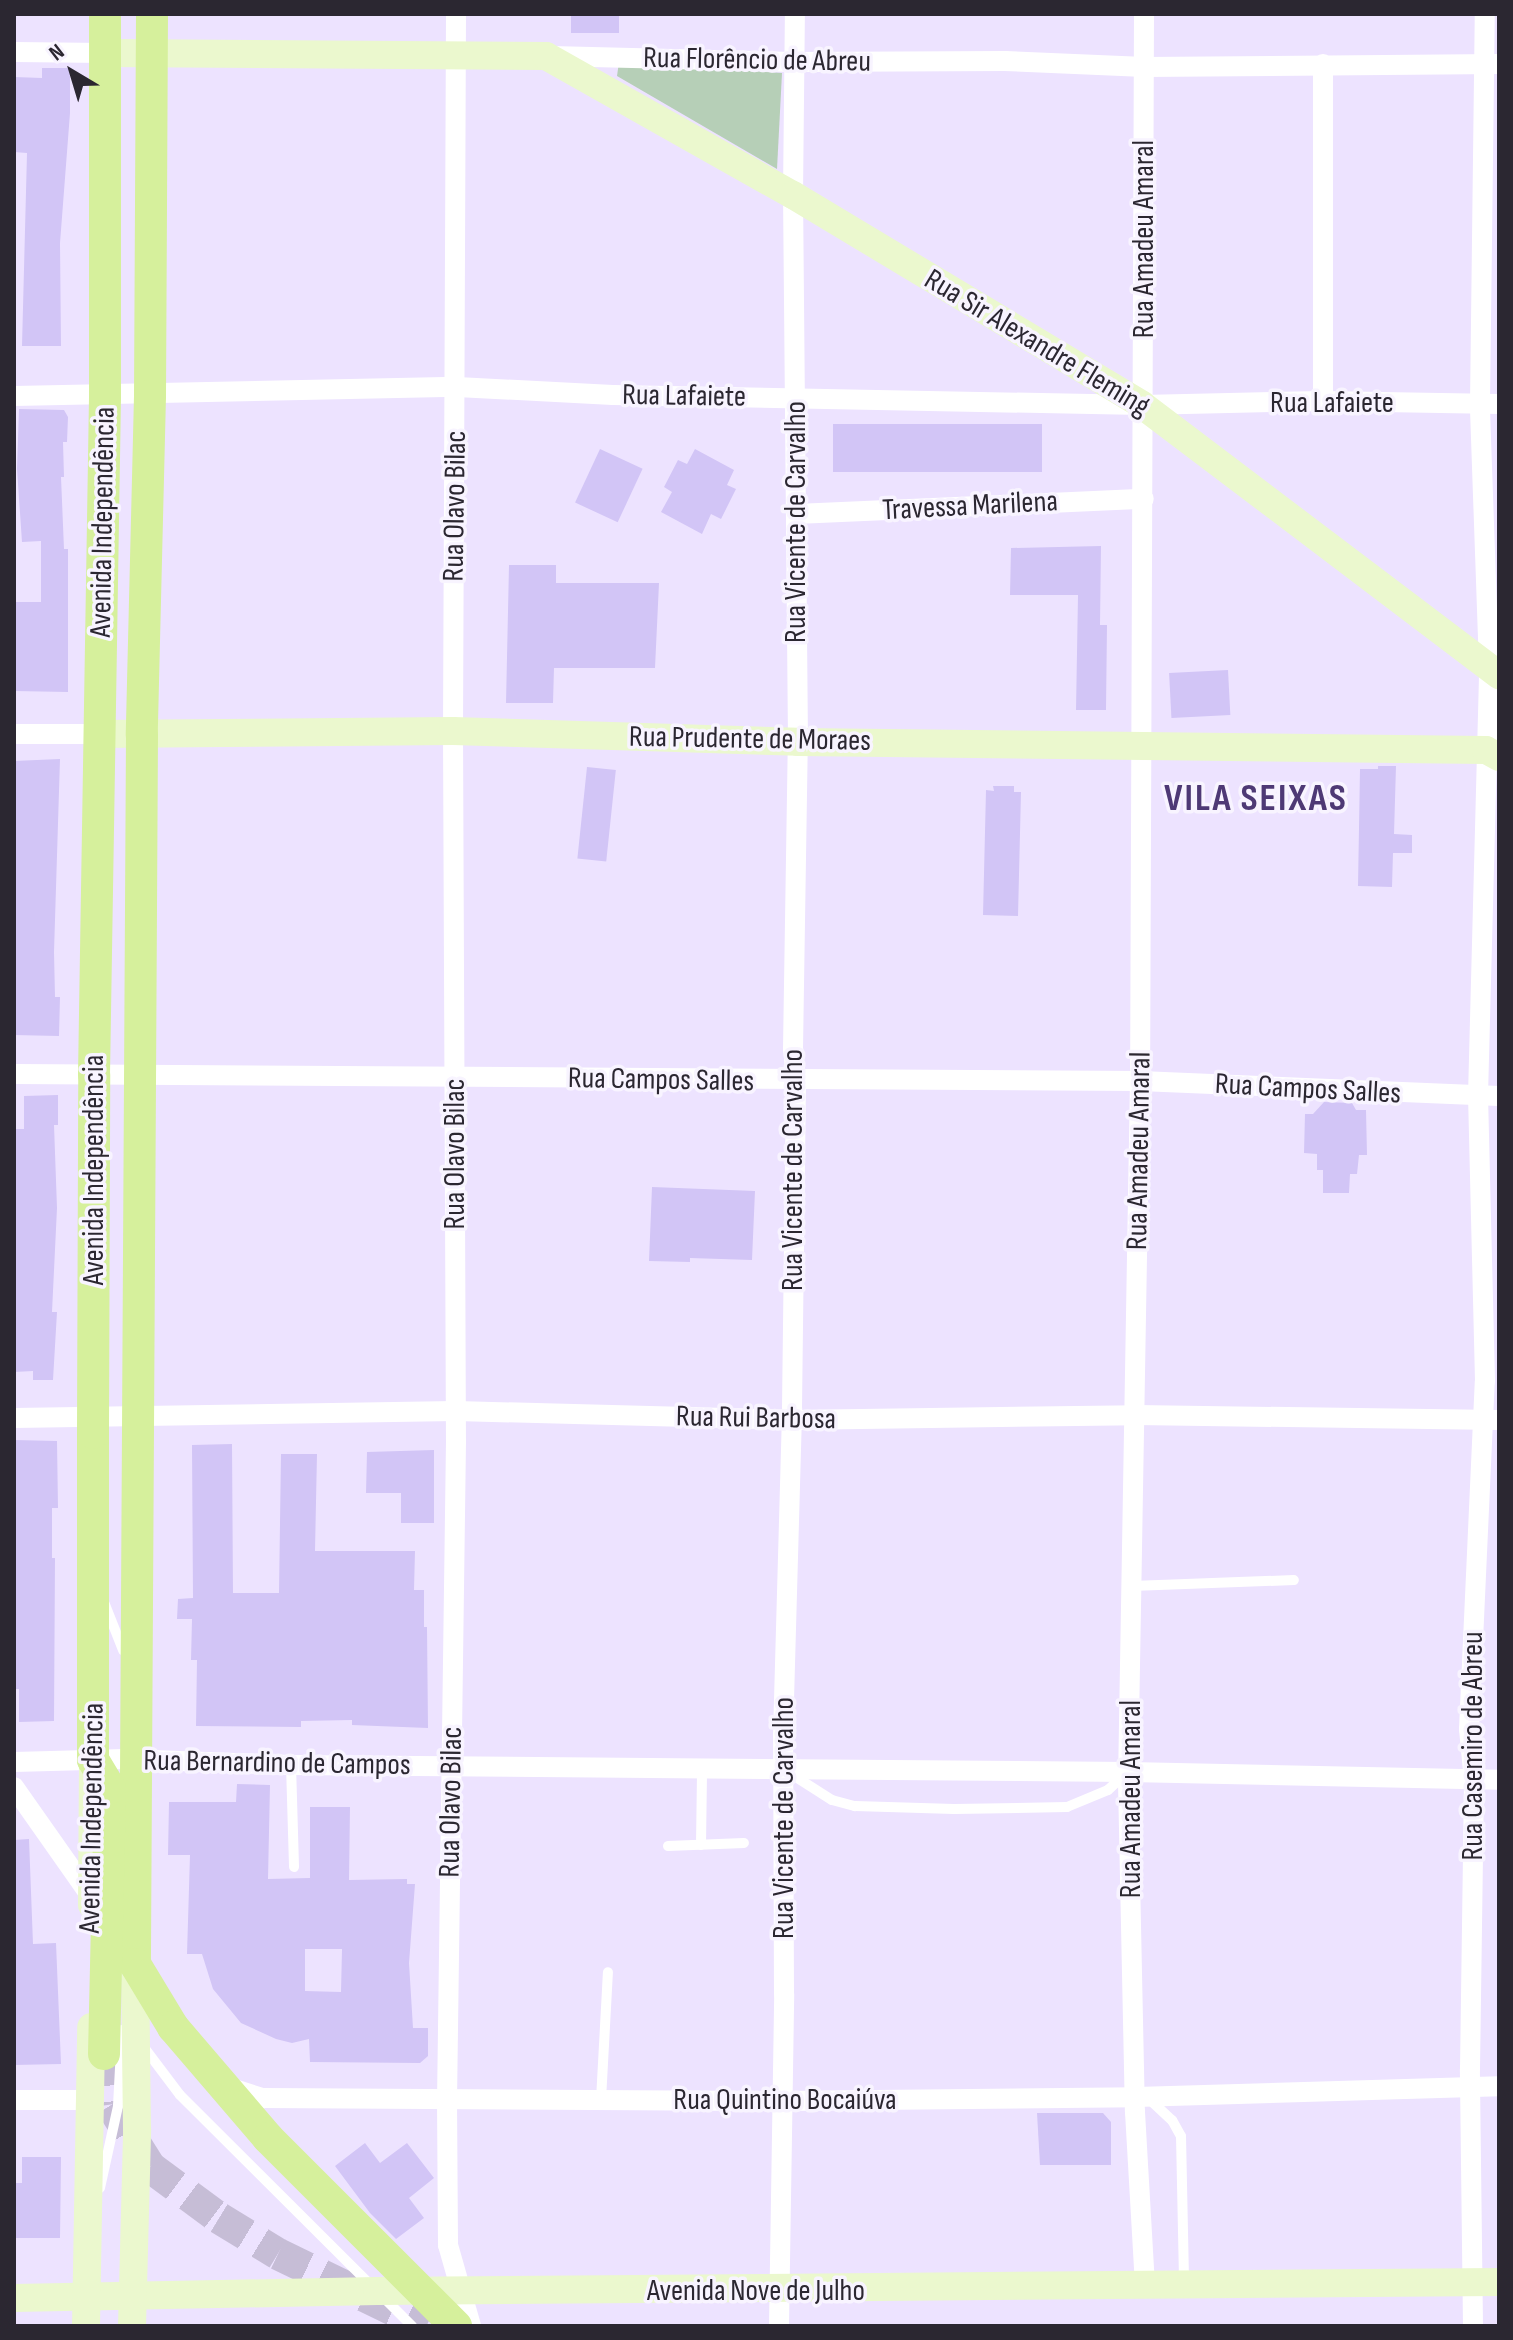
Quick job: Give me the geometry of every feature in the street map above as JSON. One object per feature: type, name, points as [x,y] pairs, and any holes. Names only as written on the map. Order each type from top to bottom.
[{"type":"main road","name":"Avenida Independência","points":[[105,14],[105,397],[94,1075],[94,1578],[119,1760],[129,1958],[132,2326]]},
{"type":"main road","name":"Avenida Independência","points":[[86,2326],[92,2100],[92,1898],[119,1760],[140,1417],[142,735],[150,396],[152,14]]},
{"type":"main road","name":"Rua Florêncio de Abreu","points":[[105,53],[546,56]]},
{"type":"main road","name":"Rua Sir Alexandre Fleming","points":[[546,56],[793,195],[1142,405],[1494,671]]},
{"type":"main road","name":"Rua Prudente de Moraes","points":[[100,734],[453,731],[798,742],[1143,744],[1493,754]]},
{"type":"main road","points":[[104,2054],[110,1788],[119,1760]]},
{"type":"main road","points":[[129,1958],[173,2027],[268,2138],[456,2326]]},
{"type":"main road","name":"Avenida Nove de Julho","points":[[14,2298],[377,2291],[459,2293],[1486,2282]]},
{"type":"street","name":"Rua Olavo Bilac","points":[[456,14],[457,387],[453,731],[456,1411],[447,2100],[448,2245],[459,2293],[471,2326]]},
{"type":"street","name":"Rua Vicente de Carvalho","points":[[779,2326],[784,1994],[783,1769],[796,1081],[793,987],[798,742],[793,195],[795,14]]},
{"type":"street","name":"Rua Amadeu Amaral","points":[[1144,14],[1143,744],[1129,1772],[1145,2287]]},
{"type":"street","name":"Rua Casemiro de Abreu","points":[[1473,2326],[1486,2282],[1470,2086],[1474,1781],[1469,1729],[1491,1420],[1488,1096],[1494,671],[1489,404],[1492,64],[1489,20]]},
{"type":"street","name":"Rua Florêncio de Abreu","points":[[14,52],[105,53]]},
{"type":"street","name":"Rua Florêncio de Abreu","points":[[546,56],[794,62],[1005,61],[1145,67],[1492,64]]},
{"type":"street","points":[[1323,64],[1323,401]]},
{"type":"street","name":"Rua Lafaiete","points":[[14,396],[105,397],[457,387],[796,399],[1142,405],[1323,401],[1489,404]]},
{"type":"street","name":"Travessa Marilena","points":[[796,514],[1144,499]]},
{"type":"street","name":"Rua Prudente de Moraes","points":[[14,734],[100,734]]},
{"type":"street","name":"Rua Campos Salles","points":[[14,1074],[1140,1081],[1488,1096]]},
{"type":"street","name":"Rua Rui Barbosa","points":[[14,1418],[456,1411],[791,1420],[1136,1415],[1491,1420]]},
{"type":"street","name":"Rua Bernardino de Campos","points":[[14,1762],[119,1760],[702,1770],[1129,1772],[1499,1780]]},
{"type":"street","points":[[14,1787],[92,1898]]},
{"type":"street","name":"Rua Quintino Bocaiúva","points":[[221,2085],[263,2098],[780,2101],[1141,2097],[1499,2086]]},
{"type":"street","points":[[14,2100],[92,2100]]},
{"type":"lane","points":[[94,1578],[123,1643],[123,1658]]},
{"type":"lane","points":[[1132,1586],[1294,1580]]},
{"type":"lane","points":[[119,1760],[124,1687]]},
{"type":"lane","points":[[291,1765],[294,1867]]},
{"type":"lane","points":[[783,1769],[832,1800],[843,1803],[954,1809],[1067,1807],[1108,1790],[1129,1772]]},
{"type":"lane","points":[[701,1845],[702,1770]]},
{"type":"lane","points":[[668,1846],[744,1843]]},
{"type":"lane","points":[[601,2100],[608,1972]]},
{"type":"lane","points":[[122,2002],[129,2026],[180,2095],[412,2326]]},
{"type":"lane","points":[[87,2266],[118,2106],[129,2026]]},
{"type":"lane","points":[[1141,2097],[1178,2127],[1181,2136],[1185,2287]]},
{"type":"green space","points":[[619,62],[782,73],[777,169],[617,76]]},
{"type":"building","points":[[571,14],[619,14],[619,33],[571,33]]},
{"type":"building","points":[[42,68],[70,68],[70,113],[60,243],[61,346],[22,346],[27,153],[14,152],[14,77],[42,78]]},
{"type":"building","points":[[19,409],[64,410],[68,417],[67,442],[63,442],[64,477],[61,477],[64,549],[68,549],[68,692],[14,691],[14,602],[41,602],[41,541],[22,542],[17,469]]},
{"type":"building","points":[[833,424],[1042,424],[1042,472],[833,472]]},
{"type":"building","points":[[600,449],[643,469],[618,522],[575,502]]},
{"type":"building","points":[[695,449],[734,470],[727,485],[736,489],[721,519],[711,514],[702,534],[661,512],[672,492],[664,487],[678,460],[687,464]]},
{"type":"building","points":[[1101,546],[1100,625],[1107,625],[1106,710],[1076,710],[1078,595],[1010,595],[1011,548]]},
{"type":"building","points":[[509,565],[556,565],[556,583],[659,583],[655,668],[554,668],[553,703],[506,703]]},
{"type":"building","points":[[1228,670],[1230,715],[1171,718],[1169,673]]},
{"type":"building","points":[[60,759],[54,952],[55,997],[60,997],[59,1036],[14,1035],[14,761]]},
{"type":"building","points":[[1378,766],[1396,766],[1394,834],[1412,835],[1412,853],[1393,853],[1392,887],[1358,886],[1360,769],[1378,769]]},
{"type":"building","points":[[587,767],[616,770],[606,862],[577,858]]},
{"type":"building","points":[[993,786],[1014,786],[1014,792],[1021,792],[1018,916],[983,915],[986,790],[994,791]]},
{"type":"building","points":[[58,1095],[58,1125],[54,1125],[57,1208],[52,1312],[57,1312],[53,1380],[33,1380],[33,1371],[14,1372],[14,1129],[24,1129],[24,1096]]},
{"type":"building","points":[[1324,1102],[1352,1103],[1356,1110],[1366,1110],[1367,1155],[1359,1155],[1357,1174],[1350,1174],[1349,1193],[1323,1193],[1323,1170],[1317,1170],[1317,1154],[1304,1153],[1305,1114],[1313,1114]]},
{"type":"building","points":[[652,1187],[755,1191],[752,1260],[690,1258],[690,1262],[649,1261]]},
{"type":"building","points":[[14,1440],[57,1441],[58,1508],[52,1508],[52,1558],[55,1558],[54,1721],[19,1722],[19,1689],[14,1689]]},
{"type":"building","points":[[232,1444],[233,1593],[279,1593],[281,1454],[317,1454],[315,1551],[415,1551],[414,1590],[424,1590],[424,1627],[427,1627],[428,1728],[352,1725],[352,1720],[301,1721],[301,1727],[196,1726],[197,1660],[191,1660],[192,1619],[177,1619],[178,1599],[193,1598],[192,1445]]},
{"type":"building","points":[[434,1450],[434,1523],[401,1523],[401,1493],[366,1493],[367,1452]]},
{"type":"building","points":[[237,1784],[270,1785],[268,1879],[310,1878],[310,1807],[350,1807],[349,1880],[407,1879],[407,1884],[415,1884],[409,1963],[413,2028],[428,2028],[428,2056],[420,2063],[310,2062],[309,2039],[292,2043],[241,2023],[213,1989],[202,1954],[187,1954],[190,1855],[168,1855],[169,1802],[236,1802]],"holes":[[[305,1949],[342,1949],[341,1992],[305,1991]]]},
{"type":"building","points":[[29,1839],[33,1944],[56,1943],[61,2064],[14,2065],[14,1840]]},
{"type":"building","points":[[1037,2113],[1103,2113],[1111,2122],[1111,2165],[1040,2165]]},
{"type":"building","points":[[365,2143],[380,2163],[407,2143],[434,2178],[409,2198],[424,2218],[396,2239],[370,2213],[335,2166]]},
{"type":"building","points":[[22,2157],[61,2157],[60,2238],[14,2238],[14,2183],[22,2183]]},
{"type":"tunnel","points":[[104,2054],[111,2105],[150,2167],[219,2218],[278,2254],[426,2326]]},
{"type":"district","name":"VILA SEIXAS","points":[[1256,799]]}]
